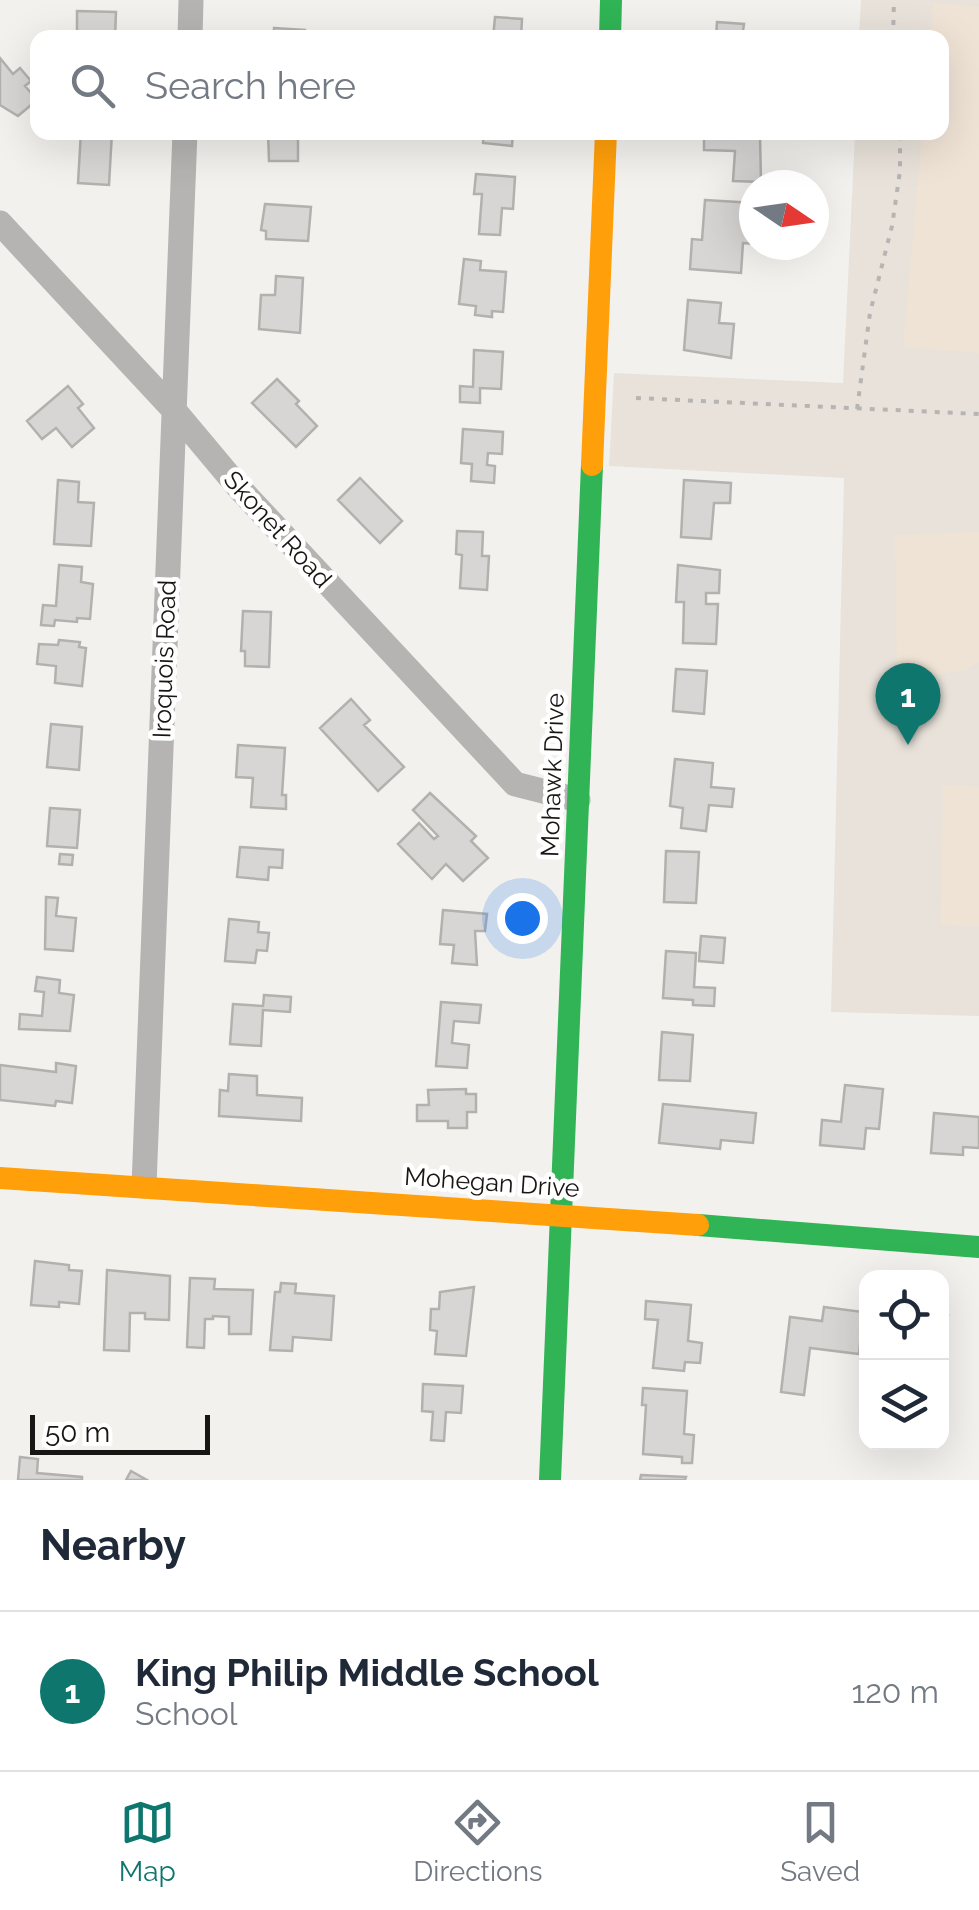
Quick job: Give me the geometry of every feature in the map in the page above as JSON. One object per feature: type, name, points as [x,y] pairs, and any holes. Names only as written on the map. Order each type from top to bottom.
[{"type":"street","points":[[190,30],[191,0]]},
{"type":"street","points":[[610,30],[611,0]]},
{"type":"street","name":"Iroquois Road","points":[[144,1186],[185,140]]},
{"type":"street","name":"Mohawk Drive","points":[[550,1480],[606,140]]},
{"type":"street","name":"Skonet Road","points":[[0,224],[515,784],[578,800]]},
{"type":"street","name":"Mohegan Drive","points":[[0,1178],[562,1214],[979,1247]]},
{"type":"path","points":[[892,30],[894,0]]},
{"type":"path","points":[[857,409],[870,314],[892,226],[900,140]]},
{"type":"path","points":[[636,398],[979,414]]},
{"type":"shaded area","points":[[861,0],[979,0],[979,1016],[831,1012],[844,478],[609,466],[614,373],[843,383],[855,140],[949,140],[949,30],[859,30]]},
{"type":"shaded area","points":[[933,3],[979,7],[979,353],[903,347],[921,140],[949,140],[949,30],[931,30]]},
{"type":"shaded area","points":[[979,532],[979,663],[897,684],[895,535]]},
{"type":"shaded area","points":[[943,785],[979,787],[979,926],[941,925]]},
{"type":"building","points":[[77,11],[116,12],[115,30],[77,30]]},
{"type":"building","points":[[495,17],[522,19],[521,30],[494,30]]},
{"type":"building","points":[[717,22],[744,24],[743,30],[716,30]]},
{"type":"building","points":[[0,58],[13,74],[20,68],[30,80],[25,86],[30,92],[30,106],[18,116],[0,105]]},
{"type":"building","points":[[81,140],[112,140],[109,185],[78,183]]},
{"type":"building","points":[[268,140],[298,140],[298,161],[269,161]]},
{"type":"building","points":[[483,140],[512,140],[512,146]]},
{"type":"building","points":[[704,140],[760,140],[761,170],[739,170],[739,181],[733,181],[735,151],[704,150]]},
{"type":"building","points":[[476,174],[515,177],[513,209],[502,208],[500,235],[479,234],[482,194],[474,194]]},
{"type":"building","points":[[705,200],[739,202],[741,273],[690,269],[692,239],[702,240]]},
{"type":"building","points":[[265,204],[311,207],[308,241],[266,239],[266,231],[261,230]]},
{"type":"building","points":[[464,259],[481,261],[480,270],[506,272],[503,312],[492,311],[492,317],[475,315],[476,306],[459,304]]},
{"type":"building","points":[[276,276],[303,278],[300,333],[259,329],[261,295],[275,295]]},
{"type":"building","points":[[688,300],[721,303],[719,323],[734,324],[731,358],[684,350]]},
{"type":"building","points":[[474,350],[503,352],[501,389],[480,388],[480,403],[460,402],[460,386],[473,387]]},
{"type":"building","points":[[277,379],[317,426],[296,447],[252,403]]},
{"type":"building","points":[[68,386],[83,404],[78,408],[94,428],[72,447],[56,428],[42,439],[27,421]]},
{"type":"building","points":[[463,429],[503,432],[502,454],[488,453],[487,465],[495,466],[494,483],[471,481],[472,464],[461,463]]},
{"type":"building","points":[[360,478],[402,521],[380,543],[338,500]]},
{"type":"building","points":[[58,480],[79,482],[78,502],[94,503],[91,546],[54,544]]},
{"type":"building","points":[[684,480],[731,483],[730,503],[714,503],[711,539],[681,537]]},
{"type":"building","points":[[457,531],[483,532],[482,556],[489,556],[487,590],[460,588],[462,555],[456,554]]},
{"type":"building","points":[[59,565],[82,567],[81,582],[93,584],[90,619],[55,620],[54,626],[41,625],[43,605],[56,606]]},
{"type":"building","points":[[678,565],[720,570],[719,593],[706,593],[706,604],[718,604],[716,644],[683,643],[684,602],[676,602]]},
{"type":"building","points":[[243,611],[271,612],[269,667],[245,666],[245,651],[241,651]]},
{"type":"building","points":[[59,640],[80,642],[79,647],[86,648],[82,686],[55,683],[56,666],[37,664],[39,644],[58,645]]},
{"type":"building","points":[[676,669],[707,671],[704,714],[673,711]]},
{"type":"building","points":[[351,699],[370,720],[364,725],[404,767],[378,791],[320,728]]},
{"type":"building","points":[[51,724],[82,727],[79,770],[47,767]]},
{"type":"building","points":[[238,745],[285,748],[282,795],[286,795],[286,809],[251,807],[253,778],[236,777]]},
{"type":"building","points":[[675,759],[713,763],[711,787],[734,789],[732,807],[709,805],[706,831],[681,828],[683,808],[670,806]]},
{"type":"building","points":[[430,793],[476,836],[471,841],[488,858],[463,881],[446,864],[432,879],[398,844],[419,823],[434,839],[438,836],[413,810]]},
{"type":"building","points":[[50,808],[80,810],[77,848],[47,846]]},
{"type":"building","points":[[240,847],[283,850],[282,868],[269,867],[268,880],[237,877]]},
{"type":"building","points":[[666,851],[699,852],[696,903],[664,902]]},
{"type":"building","points":[[60,854],[73,855],[72,865],[59,864]]},
{"type":"building","points":[[46,897],[58,898],[56,916],[76,918],[73,951],[45,949]]},
{"type":"building","points":[[443,910],[487,914],[485,931],[475,931],[477,965],[452,963],[454,945],[440,944]]},
{"type":"building","points":[[229,919],[259,922],[258,932],[269,933],[267,951],[257,950],[255,963],[225,961]]},
{"type":"building","points":[[701,936],[725,938],[723,963],[699,961]]},
{"type":"building","points":[[666,951],[696,953],[694,987],[715,988],[714,1006],[663,998]]},
{"type":"building","points":[[37,977],[60,980],[59,993],[74,995],[70,1031],[19,1029],[20,1014],[42,1016],[44,992],[35,991]]},
{"type":"building","points":[[264,995],[291,997],[290,1012],[263,1010],[261,1046],[230,1044],[233,1004],[263,1006]]},
{"type":"building","points":[[441,1002],[481,1005],[479,1023],[454,1021],[452,1043],[469,1045],[467,1068],[436,1066]]},
{"type":"building","points":[[662,1032],[693,1035],[690,1081],[659,1080]]},
{"type":"building","points":[[56,1063],[76,1066],[72,1103],[56,1101],[55,1106],[0,1100],[0,1065],[56,1072]]},
{"type":"building","points":[[229,1074],[257,1076],[257,1095],[302,1098],[301,1121],[219,1116],[220,1090],[228,1091]]},
{"type":"building","points":[[845,1085],[883,1089],[879,1129],[866,1128],[864,1149],[820,1145],[822,1120],[841,1122]]},
{"type":"building","points":[[466,1089],[466,1094],[476,1094],[476,1112],[467,1112],[467,1128],[448,1128],[448,1121],[417,1121],[417,1105],[429,1105],[428,1090]]},
{"type":"building","points":[[663,1104],[756,1113],[753,1143],[721,1140],[720,1149],[659,1143]]},
{"type":"building","points":[[934,1113],[979,1117],[979,1148],[963,1147],[963,1155],[931,1153]]},
{"type":"building","points":[[35,1261],[69,1265],[69,1270],[82,1271],[79,1304],[31,1305]]},
{"type":"building","points":[[107,1270],[170,1276],[169,1320],[145,1319],[145,1313],[130,1313],[129,1351],[104,1350]]},
{"type":"building","points":[[190,1278],[215,1279],[214,1289],[253,1290],[251,1334],[229,1334],[229,1317],[213,1316],[205,1319],[204,1348],[187,1347]]},
{"type":"building","points":[[281,1283],[296,1284],[295,1293],[334,1296],[331,1340],[293,1337],[292,1351],[270,1350],[275,1292],[280,1292]]},
{"type":"building","points":[[474,1287],[466,1356],[435,1354],[437,1331],[430,1330],[431,1309],[439,1309],[440,1292]]},
{"type":"building","points":[[646,1301],[691,1305],[688,1341],[702,1343],[700,1363],[685,1362],[684,1371],[653,1368],[658,1320],[645,1319]]},
{"type":"building","points":[[824,1307],[859,1311],[859,1354],[810,1348],[804,1395],[781,1392],[790,1317],[822,1321]]},
{"type":"building","points":[[423,1384],[463,1386],[461,1413],[446,1412],[444,1441],[431,1440],[433,1412],[422,1411]]},
{"type":"building","points":[[643,1388],[687,1391],[684,1434],[694,1435],[692,1463],[682,1463],[682,1457],[643,1454]]},
{"type":"building","points":[[20,1457],[38,1459],[37,1473],[82,1480],[18,1480]]},
{"type":"building","points":[[131,1471],[147,1480],[126,1480]]},
{"type":"building","points":[[641,1475],[686,1477],[640,1480]]},
{"type":"traffic: fast","points":[[610,30],[611,0]]},
{"type":"traffic: fast","points":[[550,1480],[592,465]]},
{"type":"traffic: fast","points":[[698,1225],[979,1247]]},
{"type":"traffic: slow","points":[[592,465],[606,140]]},
{"type":"traffic: slow","points":[[0,1178],[698,1225]]},
{"type":"place","name":"King Philip Middle School","points":[[908,745]]}]
